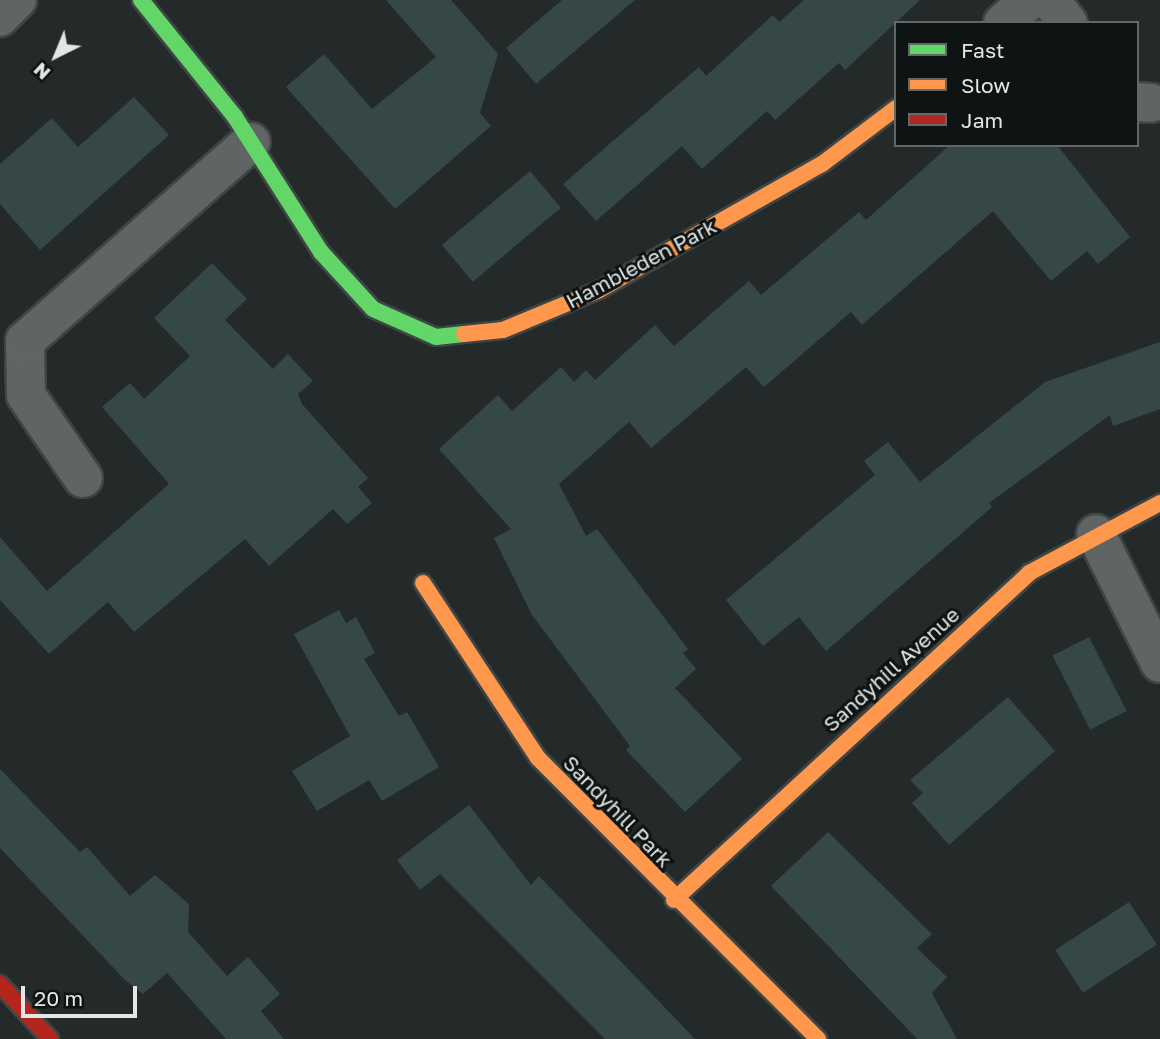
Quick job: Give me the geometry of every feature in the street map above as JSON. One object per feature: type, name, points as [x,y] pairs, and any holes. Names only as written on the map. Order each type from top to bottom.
[{"type":"street","points":[[0,17],[17,0]]},
{"type":"street","name":"Hambleden Park","points":[[141,0],[251,142],[321,252],[373,309],[436,337],[503,330],[599,290],[822,164],[894,110]]},
{"type":"street","points":[[1005,21],[1029,0]]},
{"type":"street","points":[[1050,0],[1066,21]]},
{"type":"street","points":[[83,478],[26,395],[25,341],[251,142]]},
{"type":"street","name":"Sandyhill Avenue","points":[[674,900],[1029,573],[1096,534],[1160,503]]},
{"type":"street","points":[[1096,534],[1160,663]]},
{"type":"street","name":"Sandyhill Park","points":[[424,583],[538,758],[674,900],[817,1039]]},
{"type":"street","points":[[0,984],[50,1039]]},
{"type":"building","points":[[386,0],[451,0],[498,54],[480,113],[491,126],[395,209],[286,87],[324,54],[372,109],[436,57]]},
{"type":"building","points":[[562,0],[635,0],[536,84],[506,48]]},
{"type":"building","points":[[804,0],[920,0],[898,21],[894,21],[894,24],[845,70],[839,63],[775,120],[767,111],[702,169],[682,146],[596,221],[563,184],[699,67],[706,76],[773,15],[779,22]]},
{"type":"building","points":[[134,97],[169,135],[40,250],[0,204],[0,164],[52,118],[78,147]]},
{"type":"building","points":[[948,147],[1059,147],[1130,237],[1098,264],[1087,251],[1051,281],[993,211],[862,325],[851,312],[764,387],[746,367],[651,448],[629,422],[559,484],[586,536],[597,529],[688,649],[683,653],[696,669],[675,688],[742,759],[685,812],[626,750],[630,746],[532,615],[494,538],[511,529],[439,449],[498,395],[512,411],[561,367],[574,382],[586,370],[595,380],[655,325],[674,346],[749,281],[761,295],[859,212],[866,220]]},
{"type":"building","points":[[530,171],[561,208],[473,282],[442,245]]},
{"type":"building","points":[[212,263],[247,299],[225,320],[273,369],[288,354],[313,381],[298,394],[302,404],[368,478],[358,487],[372,503],[347,524],[333,509],[269,566],[245,539],[134,632],[108,602],[49,654],[0,600],[0,537],[47,591],[169,484],[102,407],[130,383],[144,399],[190,356],[154,318]]},
{"type":"building","points":[[1160,342],[1160,409],[1113,426],[1110,415],[989,503],[992,507],[826,651],[799,617],[763,646],[726,600],[875,475],[864,461],[888,442],[920,482],[1045,382]]},
{"type":"building","points":[[339,610],[346,623],[356,617],[375,653],[364,659],[399,716],[407,712],[439,767],[382,801],[369,780],[317,811],[292,771],[350,736],[294,634]]},
{"type":"building","points":[[1089,637],[1127,711],[1090,730],[1052,656]]},
{"type":"building","points":[[1008,697],[1055,751],[949,845],[912,803],[923,793],[910,780]]},
{"type":"building","points":[[0,769],[80,852],[87,847],[130,896],[155,875],[189,904],[188,932],[227,976],[248,957],[280,994],[261,1011],[284,1039],[226,1039],[167,973],[143,994],[124,979],[0,848]]},
{"type":"building","points":[[469,805],[531,885],[539,876],[695,1039],[605,1039],[440,874],[420,890],[397,860]]},
{"type":"building","points":[[828,832],[932,934],[917,948],[947,977],[932,993],[957,1039],[917,1039],[771,886]]},
{"type":"building","points":[[1129,902],[1157,945],[1083,993],[1055,950]]},
{"type":"traffic: fast","points":[[141,0],[235,117],[321,252],[373,309],[436,337],[464,334]]},
{"type":"traffic: slow","points":[[464,334],[503,330],[599,290],[822,164],[894,110]]},
{"type":"traffic: slow","points":[[674,900],[1029,573],[1160,503]]},
{"type":"traffic: slow","points":[[423,583],[538,758],[818,1039]]},
{"type":"traffic: jam","points":[[0,984],[50,1039]]}]
